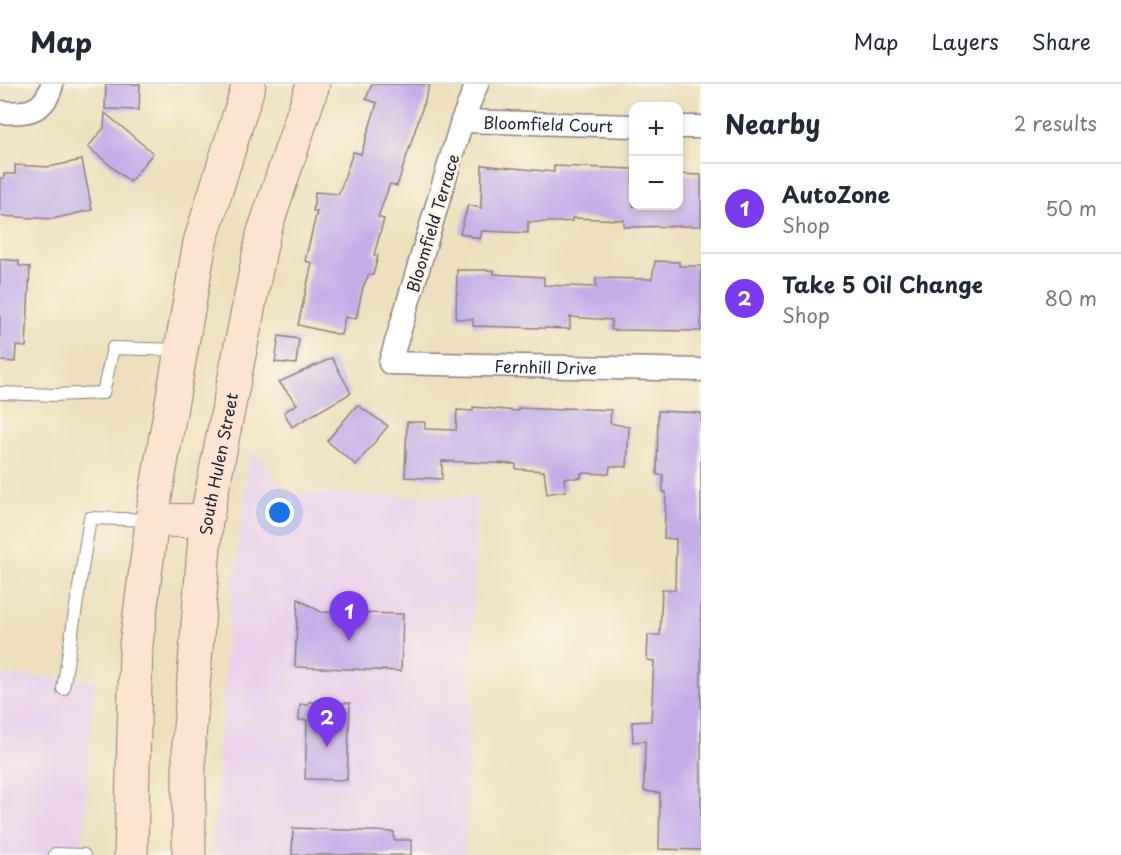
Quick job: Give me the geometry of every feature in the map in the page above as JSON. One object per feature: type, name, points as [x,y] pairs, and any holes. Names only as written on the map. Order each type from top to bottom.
[{"type":"main road","points":[[131,855],[136,645],[153,520],[200,242],[249,84]]},
{"type":"main road","name":"South Hulen Street","points":[[189,855],[189,740],[206,521],[263,235],[313,84]]},
{"type":"main road","points":[[153,520],[206,521]]},
{"type":"street","points":[[0,112],[26,114],[42,104],[52,84]]},
{"type":"street","name":"Bloomfield Terrace","points":[[390,363],[462,121],[477,84]]},
{"type":"street","name":"Bloomfield Court","points":[[462,121],[629,126]]},
{"type":"street","points":[[683,127],[701,127]]},
{"type":"street","name":"Fernhill Drive","points":[[390,363],[701,370]]},
{"type":"lane","points":[[0,393],[54,395],[103,393],[113,348],[181,350]]},
{"type":"lane","points":[[63,689],[90,518],[153,520]]},
{"type":"lane","points":[[55,854],[84,855]]},
{"type":"shaded area","points":[[251,448],[289,493],[477,498],[465,855],[212,855],[228,626]]},
{"type":"shaded area","points":[[0,675],[95,680],[82,855],[0,855]]},
{"type":"building","points":[[106,84],[140,84],[139,110],[105,109]]},
{"type":"building","points":[[372,84],[430,84],[397,186],[390,184],[378,217],[384,219],[374,255],[378,256],[373,275],[369,274],[363,287],[356,319],[345,317],[341,335],[298,325],[312,263],[305,261],[317,211],[313,211],[315,192],[339,194],[353,152],[361,154],[377,103],[366,99]]},
{"type":"building","points":[[105,113],[153,153],[130,182],[88,147],[104,128]]},
{"type":"building","points":[[82,160],[92,210],[52,219],[0,216],[0,178],[4,178],[4,174],[15,174],[15,165],[49,167]]},
{"type":"building","points":[[482,165],[554,172],[554,166],[629,169],[629,210],[683,210],[683,174],[701,175],[701,226],[624,227],[624,220],[572,218],[572,221],[561,222],[528,222],[528,233],[482,231],[480,239],[460,233],[468,205],[481,208]]},
{"type":"building","points":[[0,259],[19,261],[19,266],[30,267],[26,347],[16,346],[15,362],[0,361]]},
{"type":"building","points":[[655,261],[679,262],[679,266],[701,266],[701,331],[611,330],[612,320],[570,317],[570,329],[473,326],[473,319],[456,319],[457,270],[494,270],[494,274],[544,277],[544,285],[596,287],[596,278],[652,279]]},
{"type":"building","points":[[279,336],[299,339],[296,364],[275,362]]},
{"type":"building","points":[[332,358],[351,393],[292,427],[284,412],[297,404],[279,382]]},
{"type":"building","points":[[357,405],[388,426],[356,465],[327,441]]},
{"type":"building","points":[[473,407],[518,411],[518,408],[611,410],[610,423],[629,427],[627,467],[610,466],[609,474],[581,473],[581,478],[564,478],[566,491],[547,494],[544,471],[516,469],[516,464],[442,461],[442,479],[405,477],[407,422],[425,422],[425,429],[456,430],[457,410],[473,411]]},
{"type":"building","points":[[658,411],[701,413],[701,850],[659,849],[660,793],[644,791],[645,741],[633,742],[632,722],[651,721],[654,661],[647,660],[648,635],[660,635],[662,589],[675,590],[676,539],[664,538],[666,492],[663,492],[663,475],[657,475]]},
{"type":"building","points":[[298,599],[321,612],[403,614],[401,671],[295,667]]},
{"type":"building","points":[[309,702],[350,703],[347,780],[305,779],[307,720],[299,720],[300,704],[308,705]]},
{"type":"building","points":[[293,828],[394,832],[394,840],[411,840],[411,855],[292,855]]},
{"type":"place","name":"AutoZone","points":[[349,641]]},
{"type":"place","name":"Take 5 Oil Change","points":[[327,747]]}]
